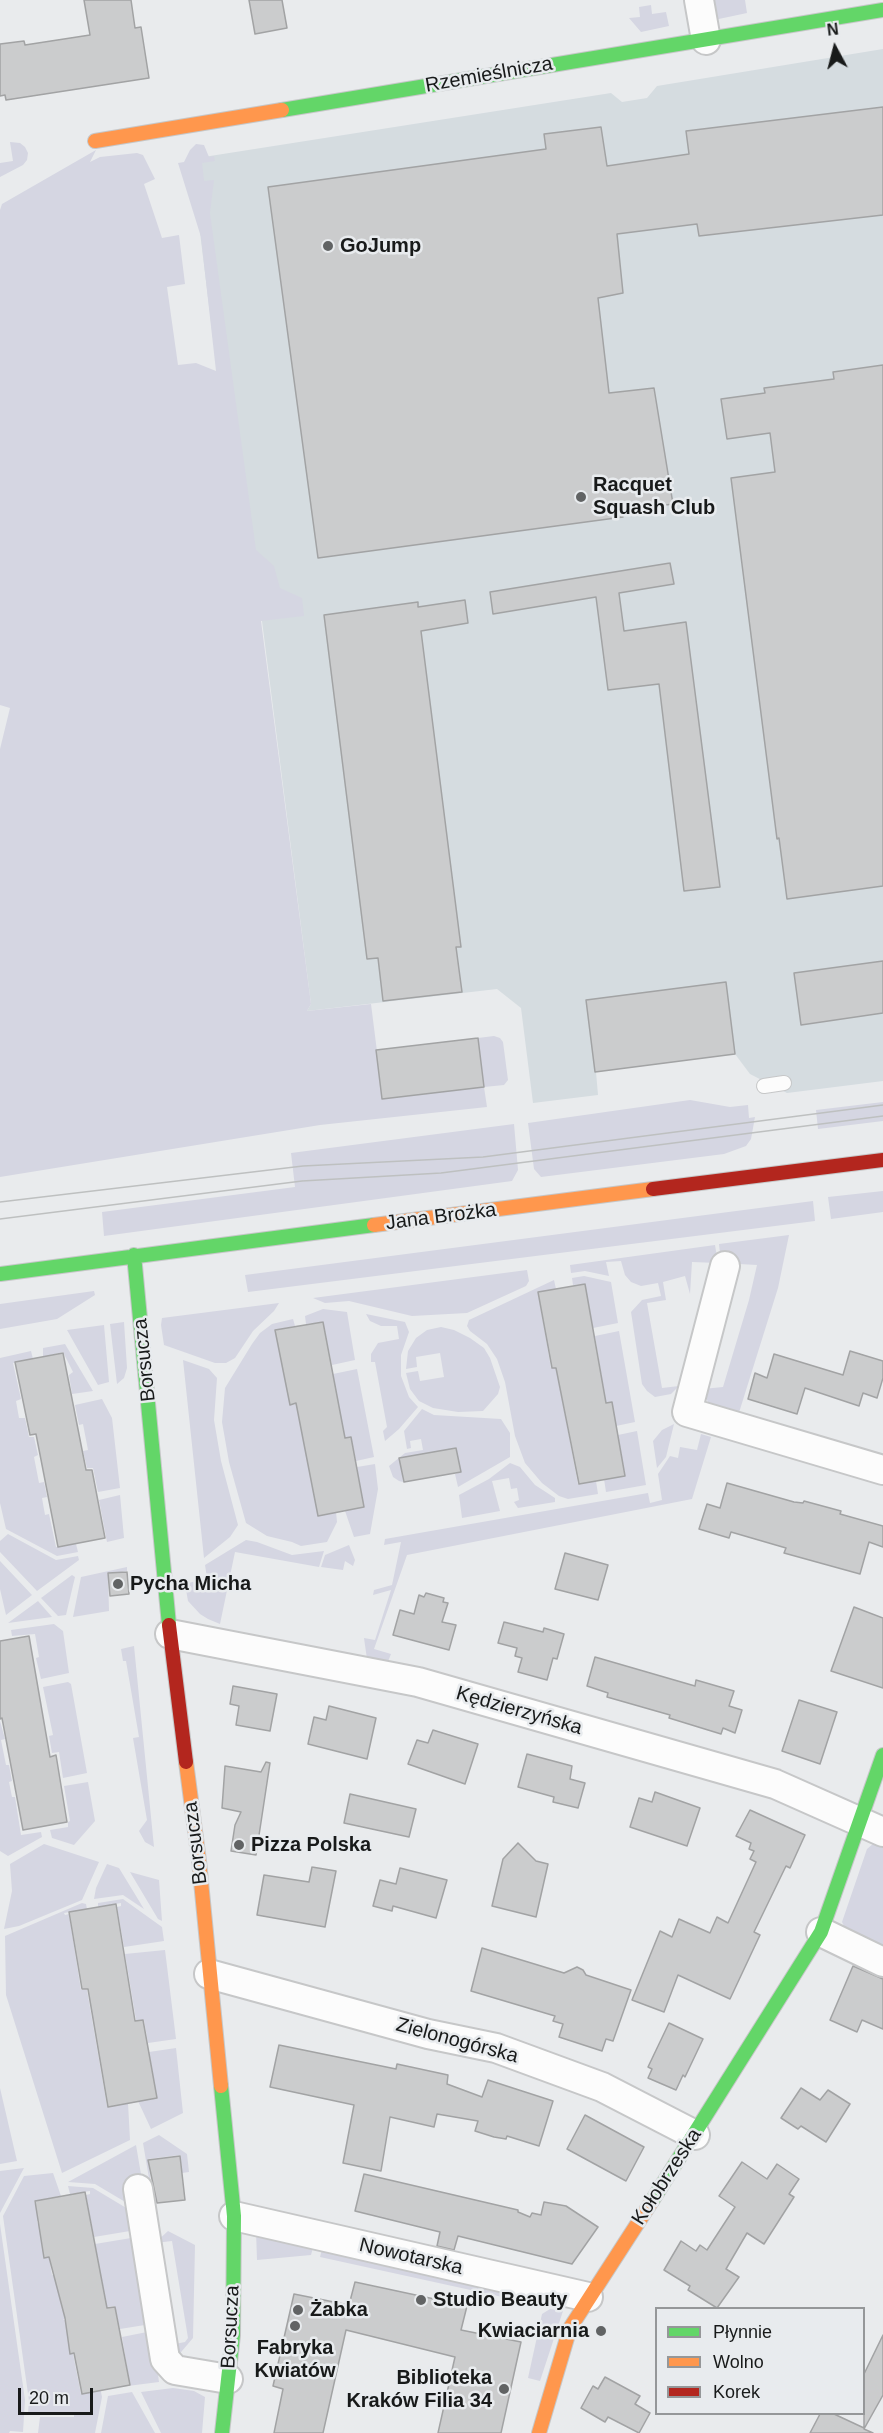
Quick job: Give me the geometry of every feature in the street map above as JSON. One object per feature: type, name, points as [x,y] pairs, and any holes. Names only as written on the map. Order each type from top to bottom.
[{"type":"street","points":[[699,0],[706,40]]},
{"type":"street","name":"Rzemieślnicza","points":[[95,141],[883,10]]},
{"type":"street","name":"Jana Brożka","points":[[0,1274],[883,1160]]},
{"type":"street","name":"Borsucza","points":[[134,1255],[170,1634],[199,1861],[234,2216],[233,2335],[222,2433]]},
{"type":"street","points":[[725,1266],[687,1412],[883,1470]]},
{"type":"street","name":"Kędzierzyńska","points":[[170,1634],[418,1682],[775,1784],[871,1826]]},
{"type":"street","name":"Kołobrzeska","points":[[539,2433],[570,2328],[695,2135],[820,1932],[871,1826],[883,1755]]},
{"type":"street","points":[[820,1932],[883,1962]]},
{"type":"street","name":"Zielonogórska","points":[[209,1974],[428,2034],[496,2048],[602,2087],[695,2135]]},
{"type":"street","points":[[138,2189],[165,2359],[175,2370],[228,2379]]},
{"type":"street","name":"Nowotarska","points":[[234,2216],[588,2297]]},
{"type":"lane","points":[[764,1086],[784,1083]]},
{"type":"shaded area","points":[[711,0],[745,0],[747,13],[714,20]]},
{"type":"shaded area","points":[[651,5],[652,14],[666,12],[669,26],[641,32],[629,18],[640,17],[639,7]]},
{"type":"shaded area","points":[[883,49],[883,1081],[787,1093],[750,1074],[735,1054],[596,1072],[598,1095],[533,1103],[521,1008],[497,989],[307,1011],[311,1004],[262,621],[217,371],[191,159],[611,93],[622,102],[647,98],[657,86]]},
{"type":"shaded area","points":[[10,142],[20,143],[25,147],[28,153],[27,160],[23,165],[0,177],[0,163],[13,161]]},
{"type":"shaded area","points":[[196,144],[204,145],[209,157],[214,156],[215,161],[202,163],[204,181],[214,180],[210,213],[256,550],[274,566],[280,588],[302,598],[304,616],[261,621],[311,1004],[307,1011],[371,1004],[383,1099],[484,1087],[487,1107],[320,1125],[0,1177],[0,749],[10,708],[0,705],[0,210],[2,204],[96,150],[90,162],[100,157],[137,153],[143,155],[155,179],[144,184],[162,238],[179,235],[185,284],[167,287],[178,365],[196,363],[216,371],[201,237],[178,163],[184,162]]},
{"type":"shaded area","points":[[494,1036],[503,1042],[508,1080],[504,1085],[484,1087],[478,1038]]},
{"type":"shaded area","points":[[690,1100],[730,1107],[748,1105],[749,1118],[755,1117],[751,1139],[746,1146],[724,1154],[541,1177],[534,1169],[528,1123]]},
{"type":"shaded area","points":[[883,1102],[883,1121],[818,1129],[816,1110]]},
{"type":"shaded area","points":[[514,1124],[518,1170],[512,1181],[104,1236],[102,1212],[295,1187],[291,1153]]},
{"type":"shaded area","points":[[883,1191],[883,1212],[831,1219],[828,1197]]},
{"type":"shaded area","points":[[813,1201],[815,1221],[248,1292],[245,1275]]},
{"type":"shaded area","points":[[789,1235],[778,1288],[737,1419],[709,1405],[703,1389],[723,1387],[757,1265],[721,1263],[719,1244]]},
{"type":"shaded area","points":[[715,1245],[718,1263],[692,1262],[690,1294],[685,1276],[663,1282],[666,1300],[647,1303],[662,1388],[679,1386],[671,1394],[655,1397],[642,1384],[631,1312],[642,1300],[661,1296],[658,1283],[641,1286],[631,1282],[625,1275],[621,1261],[606,1262],[609,1276],[585,1271],[571,1273],[570,1265]]},
{"type":"shaded area","points":[[527,1270],[529,1281],[526,1286],[467,1313],[412,1316],[349,1301],[325,1303],[313,1298]]},
{"type":"shaded area","points":[[584,1276],[611,1282],[618,1323],[593,1328],[585,1284],[573,1285],[572,1278]]},
{"type":"shaded area","points":[[554,1280],[556,1289],[538,1293],[551,1368],[556,1368],[578,1484],[596,1481],[598,1494],[568,1499],[559,1496],[542,1483],[525,1463],[515,1436],[505,1382],[497,1359],[487,1344],[467,1326],[469,1320]]},
{"type":"shaded area","points":[[94,1291],[95,1295],[57,1319],[0,1329],[0,1304]]},
{"type":"shaded area","points":[[279,1303],[253,1331],[235,1358],[226,1363],[215,1363],[164,1345],[162,1318]]},
{"type":"shaded area","points":[[323,1309],[347,1312],[355,1360],[332,1365],[323,1322],[306,1324],[305,1316]]},
{"type":"shaded area","points":[[366,1314],[405,1322],[409,1332],[401,1355],[401,1376],[409,1397],[418,1407],[385,1441],[383,1431],[387,1427],[375,1362],[371,1362],[371,1354],[378,1343],[399,1339],[397,1326],[381,1326],[370,1321]]},
{"type":"shaded area","points":[[293,1319],[295,1326],[275,1330],[290,1405],[297,1404],[318,1516],[336,1512],[337,1522],[327,1542],[301,1546],[267,1536],[246,1523],[229,1462],[222,1422],[225,1388],[252,1344],[260,1333],[272,1324]]},
{"type":"shaded area","points":[[124,1322],[127,1368],[124,1378],[117,1384],[110,1324]]},
{"type":"shaded area","points":[[104,1325],[109,1382],[98,1385],[67,1330]]},
{"type":"shaded area","points":[[441,1327],[454,1330],[470,1338],[484,1348],[490,1358],[500,1387],[498,1394],[483,1411],[458,1412],[433,1408],[419,1401],[410,1389],[406,1373],[418,1371],[420,1381],[444,1377],[440,1353],[416,1357],[417,1367],[406,1369],[408,1351],[416,1338],[427,1330]]},
{"type":"shaded area","points":[[619,1331],[635,1422],[616,1426],[612,1402],[606,1403],[595,1336]]},
{"type":"shaded area","points":[[65,1344],[93,1391],[72,1394],[69,1375],[73,1372],[63,1352],[43,1357],[43,1348]]},
{"type":"shaded area","points":[[31,1351],[33,1359],[13,1363],[21,1399],[16,1401],[19,1418],[25,1418],[29,1437],[34,1437],[38,1455],[34,1457],[39,1483],[44,1482],[47,1497],[42,1498],[45,1515],[49,1514],[56,1547],[76,1544],[78,1552],[57,1556],[6,1529],[0,1503],[0,1358]]},
{"type":"shaded area","points":[[183,1360],[209,1369],[217,1378],[214,1420],[221,1461],[238,1525],[230,1537],[204,1558]]},
{"type":"shaded area","points":[[357,1369],[374,1457],[356,1461],[351,1437],[345,1438],[333,1374]]},
{"type":"shaded area","points":[[102,1399],[112,1418],[120,1488],[98,1492],[93,1468],[87,1468],[83,1451],[88,1450],[83,1424],[79,1425],[75,1405]]},
{"type":"shaded area","points":[[422,1409],[434,1415],[501,1419],[510,1433],[510,1457],[458,1487],[455,1474],[461,1472],[456,1448],[400,1458],[403,1482],[399,1481],[393,1477],[389,1466],[405,1453],[423,1450],[421,1439],[410,1441],[411,1448],[407,1449],[404,1431]]},
{"type":"shaded area","points":[[674,1424],[666,1457],[657,1468],[653,1441],[662,1430]]},
{"type":"shaded area","points":[[637,1431],[646,1485],[606,1492],[604,1479],[625,1475],[618,1435]]},
{"type":"shaded area","points":[[701,1434],[711,1437],[692,1499],[407,1555],[374,1649],[391,1654],[387,1664],[367,1659],[364,1638],[375,1640],[391,1590],[373,1595],[374,1590],[392,1585],[401,1542],[384,1545],[385,1539],[648,1493],[650,1503],[662,1500],[658,1474],[670,1456],[678,1458],[680,1447],[697,1450]]},
{"type":"shaded area","points":[[510,1463],[520,1467],[535,1485],[555,1498],[555,1502],[518,1508],[514,1502],[519,1500],[517,1488],[511,1489],[509,1478],[492,1481],[500,1511],[462,1518],[459,1495],[489,1479]]},
{"type":"shaded area","points":[[375,1464],[378,1489],[370,1534],[354,1537],[345,1511],[364,1507],[357,1467]]},
{"type":"shaded area","points":[[120,1495],[124,1538],[107,1542],[99,1500]]},
{"type":"shaded area","points":[[8,1534],[56,1560],[78,1556],[79,1560],[37,1591],[0,1552],[0,1541]]},
{"type":"shaded area","points":[[246,1540],[292,1555],[324,1551],[319,1567],[235,1552],[220,1624],[200,1614],[188,1601],[185,1584],[207,1578],[205,1565]]},
{"type":"shaded area","points":[[349,1545],[355,1560],[353,1566],[345,1561],[343,1570],[321,1567],[325,1555]]},
{"type":"shaded area","points":[[0,1561],[32,1595],[6,1615],[0,1589]]},
{"type":"shaded area","points":[[127,1567],[127,1571],[108,1574],[109,1611],[73,1617],[81,1577]]},
{"type":"shaded area","points":[[72,1575],[75,1577],[66,1615],[58,1616],[41,1598]]},
{"type":"shaded area","points":[[38,1601],[52,1617],[8,1623]]},
{"type":"shaded area","points":[[54,1624],[63,1631],[69,1673],[41,1679],[36,1658],[39,1657],[35,1634],[12,1636],[11,1630]]},
{"type":"shaded area","points":[[134,1646],[154,1847],[145,1842],[139,1831],[147,1820],[133,1738],[139,1737],[126,1661],[123,1661],[121,1649]]},
{"type":"shaded area","points":[[68,1682],[71,1684],[87,1773],[63,1778],[59,1752],[52,1753],[49,1736],[53,1735],[43,1687]]},
{"type":"shaded area","points":[[0,1721],[5,1739],[1,1740],[6,1765],[9,1765],[12,1781],[9,1782],[12,1797],[15,1797],[21,1835],[41,1832],[42,1837],[8,1856],[0,1851]]},
{"type":"shaded area","points":[[88,1782],[95,1821],[74,1845],[52,1838],[50,1830],[68,1827],[70,1821],[64,1786]]},
{"type":"shaded area","points":[[874,1843],[883,1844],[883,1948],[846,1930],[842,1922],[867,1849]]},
{"type":"shaded area","points":[[44,1844],[99,1862],[82,1900],[19,1926],[4,1929],[12,1891],[10,1864]]},
{"type":"shaded area","points":[[107,1864],[119,1868],[144,1909],[123,1895],[94,1899],[96,1888]]},
{"type":"shaded area","points":[[130,1872],[159,1880],[162,1921],[158,1919]]},
{"type":"shaded area","points":[[123,1899],[162,1927],[164,1941],[124,1947],[117,1907],[121,1906],[121,1903],[98,1907],[98,1903]]},
{"type":"shaded area","points":[[82,1903],[86,1904],[87,1909],[64,1913],[69,1914],[81,1990],[87,1990],[107,2106],[128,2103],[130,2140],[62,2173],[6,1995],[5,1936]]},
{"type":"shaded area","points":[[165,1950],[176,2039],[148,2043],[144,2020],[136,2020],[125,1954]]},
{"type":"shaded area","points":[[176,2048],[183,2113],[151,2129],[138,2101],[157,2098],[149,2052]]},
{"type":"shaded area","points":[[0,2088],[17,2161],[0,2164]]},
{"type":"shaded area","points":[[159,2135],[187,2154],[189,2172],[182,2173],[180,2155],[148,2159],[154,2208],[143,2143]]},
{"type":"shaded area","points":[[136,2145],[143,2186],[132,2206],[95,2184],[68,2182]]},
{"type":"shaded area","points":[[24,2168],[0,2213],[0,2171]]},
{"type":"shaded area","points":[[53,2173],[61,2196],[34,2201],[35,2204],[39,2203],[42,2220],[37,2221],[38,2224],[42,2223],[44,2258],[49,2257],[52,2275],[59,2274],[63,2294],[59,2297],[63,2297],[67,2317],[63,2320],[68,2320],[71,2337],[67,2338],[71,2340],[70,2354],[73,2354],[81,2394],[84,2394],[83,2390],[100,2387],[102,2397],[95,2433],[38,2433],[40,2417],[74,2417],[74,2414],[28,2413],[29,2401],[3,2216],[24,2176]]},
{"type":"shaded area","points":[[68,2186],[93,2188],[133,2212],[136,2230],[94,2237],[86,2195],[90,2194],[90,2191],[70,2194]]},
{"type":"shaded area","points":[[0,2224],[25,2400],[23,2432],[0,2433]]},
{"type":"shaded area","points":[[168,2231],[195,2245],[193,2338],[176,2358],[175,2344],[185,2342],[188,2338],[172,2241],[155,2243]]},
{"type":"shaded area","points":[[256,2231],[314,2244],[311,2255],[257,2260]]},
{"type":"shaded area","points":[[137,2237],[151,2324],[120,2329],[115,2306],[107,2307],[95,2244]]},
{"type":"shaded area","points":[[323,2245],[540,2295],[539,2305],[320,2257]]},
{"type":"shaded area","points":[[550,2309],[563,2311],[540,2381],[528,2378],[542,2314]]},
{"type":"shaded area","points":[[152,2331],[159,2382],[112,2388],[112,2384],[127,2381],[127,2385],[130,2385],[122,2337]]},
{"type":"shaded area","points":[[173,2388],[194,2391],[205,2397],[202,2433],[161,2433],[141,2392]]},
{"type":"shaded area","points":[[132,2392],[155,2433],[101,2433],[108,2396]]},
{"type":"building","points":[[84,0],[131,0],[135,28],[141,27],[149,78],[6,100],[5,95],[0,96],[0,44],[24,41],[25,45],[90,35]]},
{"type":"building","points":[[249,0],[282,0],[287,28],[255,34]]},
{"type":"building","points":[[883,107],[883,215],[699,236],[697,224],[617,234],[623,293],[598,298],[609,393],[654,388],[673,504],[622,511],[623,517],[318,558],[268,187],[546,149],[544,134],[601,127],[607,166],[689,154],[686,131]]},
{"type":"building","points":[[883,365],[883,886],[787,899],[779,838],[777,839],[731,478],[775,472],[770,433],[727,439],[721,399],[765,393],[764,388],[834,379],[833,372]]},
{"type":"building","points":[[670,563],[674,584],[619,593],[624,631],[686,622],[720,887],[684,891],[659,684],[608,690],[596,597],[493,614],[490,592]]},
{"type":"building","points":[[465,600],[468,623],[421,631],[461,947],[456,947],[462,992],[383,1001],[378,958],[367,959],[324,615],[418,602],[418,607]]},
{"type":"building","points":[[883,961],[883,1013],[801,1025],[794,973]]},
{"type":"building","points":[[726,982],[735,1054],[595,1072],[586,1000]]},
{"type":"building","points":[[478,1038],[484,1087],[382,1099],[376,1050]]},
{"type":"building","points":[[585,1284],[606,1403],[612,1402],[625,1476],[579,1484],[556,1368],[552,1368],[538,1292]]},
{"type":"building","points":[[323,1322],[345,1438],[351,1437],[364,1507],[318,1516],[296,1403],[290,1405],[275,1330]]},
{"type":"building","points":[[850,1351],[883,1361],[883,1378],[877,1398],[863,1393],[859,1406],[805,1388],[797,1414],[748,1399],[755,1373],[767,1378],[774,1354],[843,1375]]},
{"type":"building","points":[[63,1353],[86,1470],[92,1470],[105,1538],[58,1547],[36,1434],[30,1435],[15,1362]]},
{"type":"building","points":[[456,1448],[461,1472],[404,1482],[399,1458]]},
{"type":"building","points":[[727,1483],[794,1502],[803,1503],[804,1501],[841,1511],[840,1514],[883,1526],[883,1547],[869,1542],[860,1574],[784,1553],[786,1548],[731,1532],[729,1538],[699,1529],[707,1504],[720,1508]]},
{"type":"building","points":[[565,1553],[608,1565],[598,1600],[555,1589]]},
{"type":"building","name":"Pycha Micha","points":[[127,1572],[129,1594],[110,1596],[108,1573]]},
{"type":"building","points":[[426,1593],[444,1598],[443,1602],[448,1603],[442,1622],[456,1625],[449,1650],[393,1635],[400,1610],[414,1614],[419,1595],[424,1597]]},
{"type":"building","points":[[854,1607],[883,1618],[883,1688],[831,1671]]},
{"type":"building","points":[[504,1622],[543,1632],[544,1628],[564,1634],[557,1659],[553,1658],[547,1680],[518,1672],[522,1658],[515,1656],[517,1648],[498,1643]]},
{"type":"building","points":[[29,1636],[50,1757],[56,1755],[67,1822],[23,1830],[2,1718],[0,1719],[0,1641]]},
{"type":"building","points":[[595,1657],[695,1686],[696,1680],[734,1691],[729,1706],[742,1710],[735,1733],[723,1728],[721,1734],[669,1718],[670,1715],[607,1697],[608,1693],[587,1686]]},
{"type":"building","points":[[233,1686],[277,1694],[270,1731],[236,1725],[239,1706],[230,1704]]},
{"type":"building","points":[[799,1700],[837,1712],[820,1764],[782,1751]]},
{"type":"building","points":[[329,1706],[376,1718],[367,1759],[308,1744],[314,1717],[326,1720]]},
{"type":"building","points":[[433,1730],[478,1744],[465,1784],[408,1764],[417,1740],[428,1743]]},
{"type":"building","points":[[527,1754],[572,1766],[570,1779],[585,1783],[578,1808],[553,1802],[554,1797],[518,1787]]},
{"type":"building","points":[[266,1762],[270,1763],[256,1855],[231,1851],[235,1825],[241,1812],[222,1808],[225,1766],[261,1772]]},
{"type":"building","points":[[655,1792],[700,1808],[687,1846],[630,1827],[639,1798],[652,1802]]},
{"type":"building","points":[[350,1794],[416,1809],[409,1837],[344,1823]]},
{"type":"building","points":[[750,1810],[805,1835],[790,1868],[786,1866],[754,1932],[760,1935],[730,1999],[678,1975],[664,2012],[632,2000],[660,1931],[672,1937],[679,1919],[710,1933],[717,1917],[728,1923],[756,1862],[750,1859],[754,1851],[749,1849],[751,1843],[736,1836]]},
{"type":"building","points":[[518,1843],[536,1861],[548,1864],[536,1917],[492,1906],[503,1859]]},
{"type":"building","points":[[312,1867],[336,1871],[325,1927],[257,1915],[264,1875],[309,1882]]},
{"type":"building","points":[[400,1868],[447,1880],[436,1918],[393,1906],[392,1911],[373,1906],[380,1880],[396,1884]]},
{"type":"building","points":[[116,1904],[135,2021],[143,2020],[157,2098],[108,2107],[88,1989],[82,1989],[69,1912]]},
{"type":"building","points":[[482,1948],[564,1973],[577,1967],[586,1975],[631,1990],[613,2041],[606,2039],[602,2051],[559,2037],[563,2024],[553,2021],[555,2016],[471,1991]]},
{"type":"building","points":[[853,1966],[883,1979],[883,2029],[862,2020],[857,2032],[830,2020]]},
{"type":"building","points":[[669,2023],[703,2039],[685,2077],[683,2075],[676,2090],[648,2078],[652,2069],[648,2067]]},
{"type":"building","points":[[279,2045],[396,2069],[397,2064],[448,2075],[447,2084],[482,2097],[488,2080],[553,2101],[539,2146],[507,2136],[506,2139],[475,2131],[478,2121],[437,2114],[434,2127],[390,2117],[381,2171],[343,2163],[354,2105],[270,2087]]},
{"type":"building","points":[[801,2088],[820,2100],[828,2090],[850,2104],[826,2142],[801,2126],[798,2129],[781,2118]]},
{"type":"building","points":[[585,2115],[644,2147],[626,2181],[567,2149]]},
{"type":"building","points":[[180,2156],[185,2200],[157,2203],[148,2160]]},
{"type":"building","points":[[742,2162],[767,2179],[777,2164],[799,2179],[789,2194],[794,2197],[764,2244],[747,2233],[726,2269],[739,2277],[718,2307],[715,2307],[688,2290],[690,2286],[664,2270],[681,2241],[696,2251],[700,2245],[707,2250],[735,2207],[719,2196]]},
{"type":"building","points":[[364,2174],[518,2210],[530,2217],[532,2213],[541,2215],[544,2202],[566,2206],[598,2227],[572,2264],[458,2236],[454,2250],[437,2246],[440,2232],[355,2211]]},
{"type":"building","points":[[85,2192],[107,2308],[115,2307],[130,2385],[82,2394],[74,2353],[70,2354],[65,2318],[49,2257],[44,2258],[35,2201]]},
{"type":"building","points":[[355,2282],[467,2306],[461,2330],[521,2342],[501,2433],[438,2433],[455,2357],[346,2330],[323,2433],[274,2433],[283,2389],[273,2386],[294,2294],[349,2305]]},
{"type":"building","points":[[883,2335],[883,2395],[864,2429],[873,2433],[810,2433],[819,2415],[836,2415],[864,2428],[865,2372]]},
{"type":"building","points":[[605,2377],[640,2396],[635,2404],[650,2413],[639,2433],[608,2417],[605,2422],[581,2408],[593,2386],[598,2389]]},
{"type":"tram line","points":[[0,1202],[303,1166],[483,1157],[883,1105]]},
{"type":"tram line","points":[[0,1219],[302,1181],[441,1173],[883,1116]]},
{"type":"traffic: fast","points":[[282,110],[883,10]]},
{"type":"traffic: fast","points":[[0,1274],[374,1225]]},
{"type":"traffic: fast","points":[[134,1255],[169,1625]]},
{"type":"traffic: fast","points":[[652,2201],[821,1932],[883,1755]]},
{"type":"traffic: fast","points":[[221,2086],[234,2216],[233,2335],[222,2433]]},
{"type":"traffic: slow","points":[[95,141],[282,110]]},
{"type":"traffic: slow","points":[[374,1225],[653,1189]]},
{"type":"traffic: slow","points":[[186,1762],[199,1861],[221,2086]]},
{"type":"traffic: slow","points":[[539,2433],[570,2328],[652,2201]]},
{"type":"traffic: jam","points":[[653,1189],[883,1160]]},
{"type":"traffic: jam","points":[[169,1625],[186,1762]]},
{"type":"place","name":"GoJump","points":[[328,246]]},
{"type":"place","name":"Racquet Squash Club","points":[[581,497]]},
{"type":"place","name":"Pycha Micha","points":[[118,1584]]},
{"type":"place","name":"Pizza Polska","points":[[239,1845]]},
{"type":"place","name":"Studio Beauty","points":[[421,2300]]},
{"type":"place","name":"Żabka","points":[[298,2310]]},
{"type":"place","name":"Fabryka Kwiatów","points":[[295,2326]]},
{"type":"place","name":"Kwiaciarnia","points":[[601,2331]]},
{"type":"place","name":"Biblioteka Kraków Filia 34","points":[[504,2389]]}]
